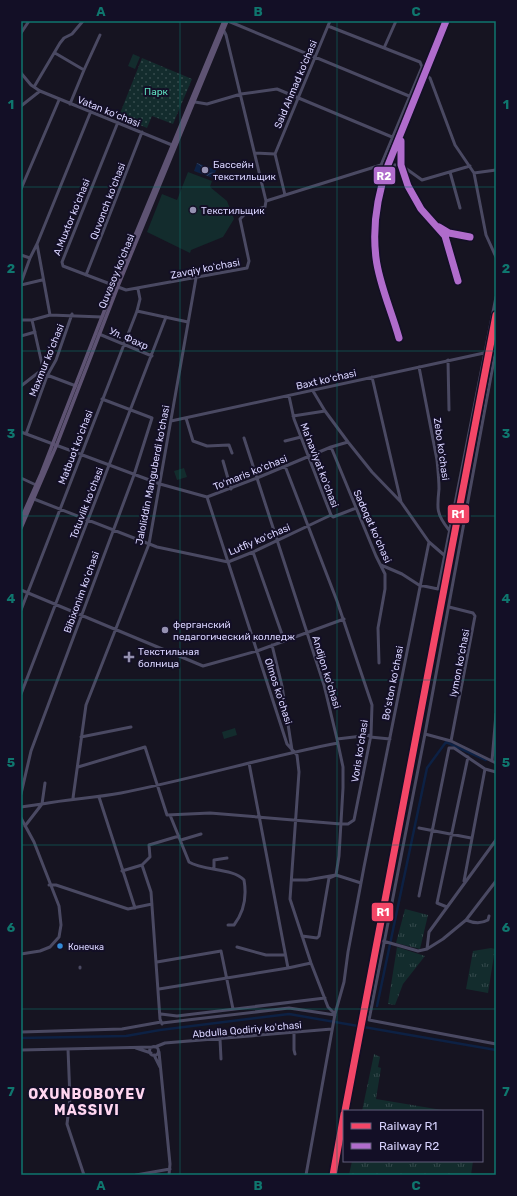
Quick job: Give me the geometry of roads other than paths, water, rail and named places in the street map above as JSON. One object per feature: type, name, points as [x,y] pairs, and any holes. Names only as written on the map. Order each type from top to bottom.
[{"type":"main road","name":"Quvasoy koʻchasi","points":[[21,528],[34,499],[102,317],[194,102],[224,21]]},
{"type":"main road","name":"Quvasoy koʻchasi","points":[[21,519],[55,444],[172,145],[222,29],[227,21]]},
{"type":"street","points":[[21,33],[29,21]]},
{"type":"street","points":[[34,87],[64,38],[72,34],[83,21]]},
{"type":"street","points":[[227,21],[409,96]]},
{"type":"street","name":"Said Ahmad ko'chasi","points":[[275,154],[330,21]]},
{"type":"street","points":[[384,48],[396,21]]},
{"type":"street","points":[[328,26],[421,63],[421,70],[381,165]]},
{"type":"street","points":[[222,29],[241,94],[266,201],[381,165],[401,165],[422,180],[470,166]]},
{"type":"street","points":[[70,104],[100,35]]},
{"type":"street","points":[[55,53],[84,70]]},
{"type":"street","points":[[421,70],[430,78],[455,145],[474,173],[486,235],[496,257]]},
{"type":"street","name":"Vatan koʻchasi","points":[[21,73],[34,87],[40,91],[172,145]]},
{"type":"street","points":[[194,102],[207,104],[241,94],[277,89],[392,137]]},
{"type":"street","points":[[21,106],[40,91]]},
{"type":"street","points":[[21,190],[59,100]]},
{"type":"street","points":[[42,280],[21,284],[30,258],[91,111]]},
{"type":"street","name":"A.Muxtor koʻchasi","points":[[116,286],[64,267],[62,262],[118,122]]},
{"type":"street","name":"Quvonch koʻchasi","points":[[86,275],[142,132]]},
{"type":"street","points":[[255,153],[275,154],[285,195]]},
{"type":"street","points":[[474,173],[496,170]]},
{"type":"street","points":[[450,172],[460,208]]},
{"type":"street","name":"Zavqiy koʻchasi","points":[[116,286],[126,290],[138,289],[247,268],[249,261],[240,219],[247,212],[265,207],[266,201]]},
{"type":"street","points":[[37,244],[42,280],[50,315]]},
{"type":"street","points":[[21,255],[30,258]]},
{"type":"street","name":"Jaloliddin Manguberdi ko'chasi","points":[[73,798],[86,705],[149,544],[196,278]]},
{"type":"street","name":"Matbuot koʻchasi","points":[[21,610],[80,454],[137,311],[140,299],[138,289]]},
{"type":"street","points":[[381,565],[402,574],[419,585],[438,589],[477,399],[484,353],[496,297]]},
{"type":"street","points":[[137,311],[188,322]]},
{"type":"street","points":[[21,320],[32,320],[50,315],[72,314],[102,317]]},
{"type":"street","name":"Maxmur koʻchasi","points":[[26,434],[72,314]]},
{"type":"street","name":"Totuvlik koʻchasi","points":[[21,694],[166,317]]},
{"type":"street","points":[[32,320],[44,372]]},
{"type":"street","points":[[21,336],[34,332]]},
{"type":"street","name":"Ул. Фахр","points":[[99,334],[152,356]]},
{"type":"street","points":[[496,349],[425,734],[369,1020],[496,1044]]},
{"type":"street","name":"Baxt koʻchasi","points":[[171,421],[484,353]]},
{"type":"street","points":[[448,360],[449,410]]},
{"type":"street","name":"Zebo koʻchasi","points":[[419,367],[437,460],[439,489],[437,510],[444,524],[449,530]]},
{"type":"street","points":[[21,386],[36,374],[44,372],[76,387]]},
{"type":"street","points":[[372,377],[401,502]]},
{"type":"street","points":[[313,391],[325,411],[372,472],[401,502],[429,542],[444,554]]},
{"type":"street","name":"Maʻnaviyat koʻchasi","points":[[289,396],[293,416],[331,515],[308,526]]},
{"type":"street","points":[[102,399],[131,410]]},
{"type":"street","name":"Bibixonim koʻchasi","points":[[21,794],[31,750],[134,475],[152,418],[131,410]]},
{"type":"street","points":[[293,416],[325,411]]},
{"type":"street","points":[[186,418],[193,441],[207,446],[229,445],[232,453]]},
{"type":"street","name":"Toʻmaris koʻchasi","points":[[21,432],[134,475],[207,497],[231,489],[331,447],[348,442]]},
{"type":"street","points":[[285,441],[301,437]]},
{"type":"street","name":"Andijon koʻchasi","points":[[244,438],[324,685],[337,741],[342,767],[341,824],[336,875]]},
{"type":"street","name":"Sadoqat koʻchasi","points":[[331,447],[376,556],[385,574],[385,589],[378,628],[379,663]]},
{"type":"street","points":[[223,462],[231,489]]},
{"type":"street","name":"Voris koʻchasi","points":[[285,466],[344,620],[372,705],[371,736],[354,820],[348,824],[341,824]]},
{"type":"street","points":[[21,478],[37,484]]},
{"type":"street","name":"Olmos koʻchasi","points":[[207,497],[287,744],[292,752]]},
{"type":"street","name":"Lutfiy koʻchasi","points":[[34,499],[169,551],[228,562],[308,526]]},
{"type":"street","points":[[331,515],[333,517],[356,508]]},
{"type":"street","name":"Boʻston koʻchasi","points":[[306,1175],[335,1016],[344,982],[361,883],[419,585],[429,542]]},
{"type":"street","points":[[253,552],[284,640]]},
{"type":"street","points":[[21,590],[202,666],[257,651],[306,632],[344,620]]},
{"type":"street","name":"Iymon koʻchasi","points":[[449,607],[473,613],[475,616],[451,741]]},
{"type":"street","points":[[272,645],[282,686],[292,752],[297,755],[299,772],[297,819],[290,899],[311,963],[328,1007],[335,1016]]},
{"type":"street","points":[[492,761],[496,714]]},
{"type":"street","points":[[81,737],[131,726]]},
{"type":"street","points":[[425,734],[451,741],[496,763]]},
{"type":"street","points":[[21,807],[73,798],[83,799],[99,797],[157,785],[337,741],[371,736],[390,739]]},
{"type":"street","points":[[78,767],[145,747],[165,814],[210,813],[297,819],[341,824]]},
{"type":"street","points":[[419,896],[449,749],[451,747],[485,769],[496,772]]},
{"type":"street","points":[[447,907],[437,903],[468,757]]},
{"type":"street","points":[[249,763],[288,968]]},
{"type":"street","points":[[464,882],[485,769]]},
{"type":"street","points":[[25,826],[42,804],[45,783]]},
{"type":"street","points":[[99,797],[135,908]]},
{"type":"street","points":[[170,815],[189,862],[195,865],[234,875],[244,880],[245,903],[243,911],[234,925],[228,925]]},
{"type":"street","points":[[21,818],[34,842],[60,909],[61,929],[59,938],[46,949],[34,953],[21,954]]},
{"type":"street","points":[[418,828],[471,838]]},
{"type":"street","points":[[181,840],[201,834]]},
{"type":"street","points":[[122,871],[142,865],[150,857],[149,845],[179,836]]},
{"type":"street","points":[[427,948],[428,934],[464,882],[496,840]]},
{"type":"street","points":[[214,869],[214,860],[227,858]]},
{"type":"street","points":[[142,865],[151,892],[162,1023]]},
{"type":"street","points":[[292,880],[307,880],[336,875],[361,883]]},
{"type":"street","points":[[302,936],[318,937],[329,878],[336,875]]},
{"type":"street","points":[[384,941],[418,951],[427,948],[443,939],[466,920],[496,881]]},
{"type":"street","points":[[50,885],[56,885],[128,909],[152,904]]},
{"type":"street","points":[[466,920],[473,923],[481,922],[488,920],[490,916]]},
{"type":"street","points":[[237,947],[266,955],[285,955]]},
{"type":"street","points":[[157,962],[222,951],[233,1009]]},
{"type":"street","points":[[159,989],[311,963]]},
{"type":"street","points":[[161,1014],[177,1016],[325,998]]},
{"type":"street","points":[[21,1032],[116,1030],[290,1008],[335,1016]]},
{"type":"street","name":"Abdulla Qodiriy koʻchasi","points":[[21,1050],[154,1047],[162,1044],[294,1033],[333,1027]]},
{"type":"street","points":[[294,1033],[294,1050],[296,1054]]},
{"type":"street","points":[[220,1039],[221,1059]]},
{"type":"street","points":[[162,1044],[159,1051],[160,1069],[170,1175]]},
{"type":"street","name":"Abdulla Qodiriy koʻchasi","points":[[132,1047],[152,1054]]},
{"type":"street","points":[[159,1051],[154,1047],[150,1050],[160,1069]]},
{"type":"street","points":[[68,1049],[70,1112],[67,1124],[84,1175]]},
{"type":"street","points":[[152,1054],[159,1051]]},
{"type":"street","points":[[136,1175],[170,1169]]},
{"type":"water","name":"Бассейн текстильщик","points":[[197,163],[216,170],[213,178],[194,171]]},
{"type":"waterway","points":[[377,1006],[427,768],[446,742],[486,760]]},
{"type":"waterway","points":[[21,1038],[126,1036],[160,1030],[289,1014],[496,1050]]},
{"type":"rail line","name":"R2","points":[[399,338],[383,288],[376,258],[376,211],[388,165],[446,21]]},
{"type":"rail line","name":"R2","points":[[401,141],[401,165],[408,186],[421,209],[445,236],[458,281]]},
{"type":"rail line","name":"R2","points":[[439,227],[449,233],[470,237]]},
{"type":"rail line","name":"R1","points":[[345,1110],[496,315]]},
{"type":"rail line","name":"R1","points":[[333,1175],[343,1120]]},
{"type":"place","name":"Бассейн текстильщик","points":[[205,170]]},
{"type":"place","name":"Текстильщик","points":[[193,210]]},
{"type":"place","name":"ферганский педагогический колледж","points":[[165,630]]},
{"type":"place","name":"Текстильная болница","points":[[129,657]]},
{"type":"place","name":"Конечка","points":[[60,946]]},
{"type":"district","name":"OXUNBOBOYEV MASSIVI","points":[[87,1102]]},
{"type":"park label","name":"Парк","points":[[156,91]]}]
